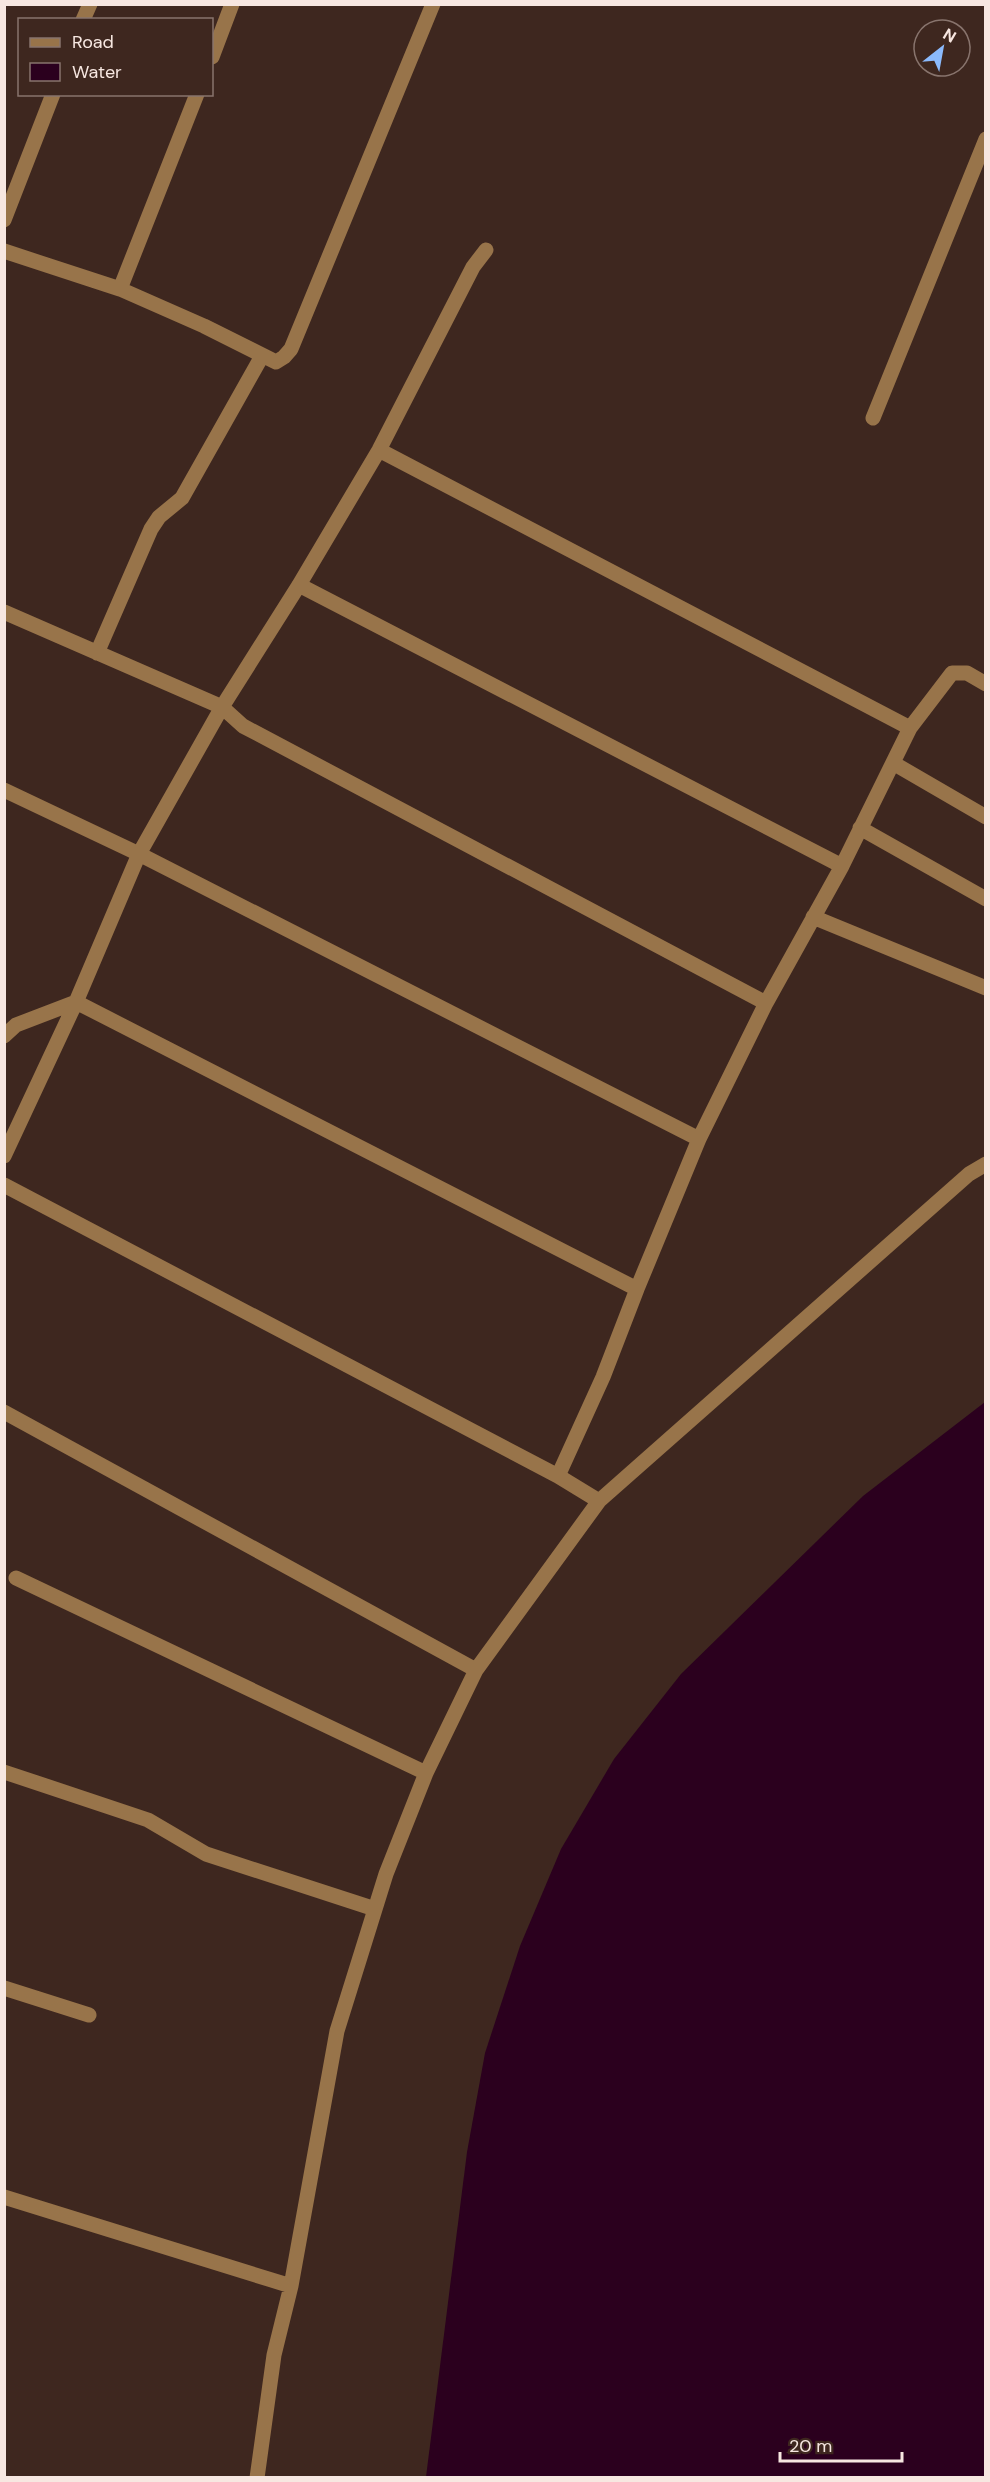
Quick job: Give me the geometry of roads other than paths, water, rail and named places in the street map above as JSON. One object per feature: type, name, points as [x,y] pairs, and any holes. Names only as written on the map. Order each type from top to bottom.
[{"type":"street","points":[[84,18],[90,4]]},
{"type":"street","points":[[213,54],[232,4]]},
{"type":"street","points":[[4,251],[120,289],[276,362],[291,349],[433,4]]},
{"type":"street","points":[[4,220],[52,96]]},
{"type":"street","points":[[120,289],[196,96]]},
{"type":"street","points":[[873,418],[986,139]]},
{"type":"street","points":[[4,1156],[75,1002],[139,854],[222,707],[299,585],[379,450],[473,267],[486,250]]},
{"type":"street","points":[[97,653],[151,529],[159,517],[182,498],[261,356]]},
{"type":"street","points":[[379,450],[910,728]]},
{"type":"street","points":[[299,585],[842,866]]},
{"type":"street","points":[[4,612],[222,707],[243,726],[766,1003]]},
{"type":"street","points":[[558,1476],[603,1377],[699,1139],[766,1003],[842,866],[910,728],[952,673],[968,673],[986,684]]},
{"type":"street","points":[[893,763],[986,817]]},
{"type":"street","points":[[4,790],[139,854],[699,1139]]},
{"type":"street","points":[[860,828],[986,899]]},
{"type":"street","points":[[813,917],[986,988]]},
{"type":"street","points":[[4,1036],[16,1025],[75,1002],[637,1289]]},
{"type":"street","points":[[257,2478],[274,2355],[291,2286],[337,2031],[386,1874],[426,1773],[476,1670],[599,1501],[969,1174],[986,1164]]},
{"type":"street","points":[[4,1185],[558,1476],[599,1501]]},
{"type":"street","points":[[4,1412],[476,1670]]},
{"type":"street","points":[[16,1578],[426,1773]]},
{"type":"street","points":[[4,1772],[148,1820],[207,1854],[375,1909]]},
{"type":"street","points":[[4,1988],[89,2015]]},
{"type":"street","points":[[4,2197],[291,2286]]},
{"type":"water","points":[[985,1402],[985,2477],[426,2477],[467,2152],[485,2053],[520,1946],[561,1849],[614,1759],[681,1674],[863,1496]]}]
